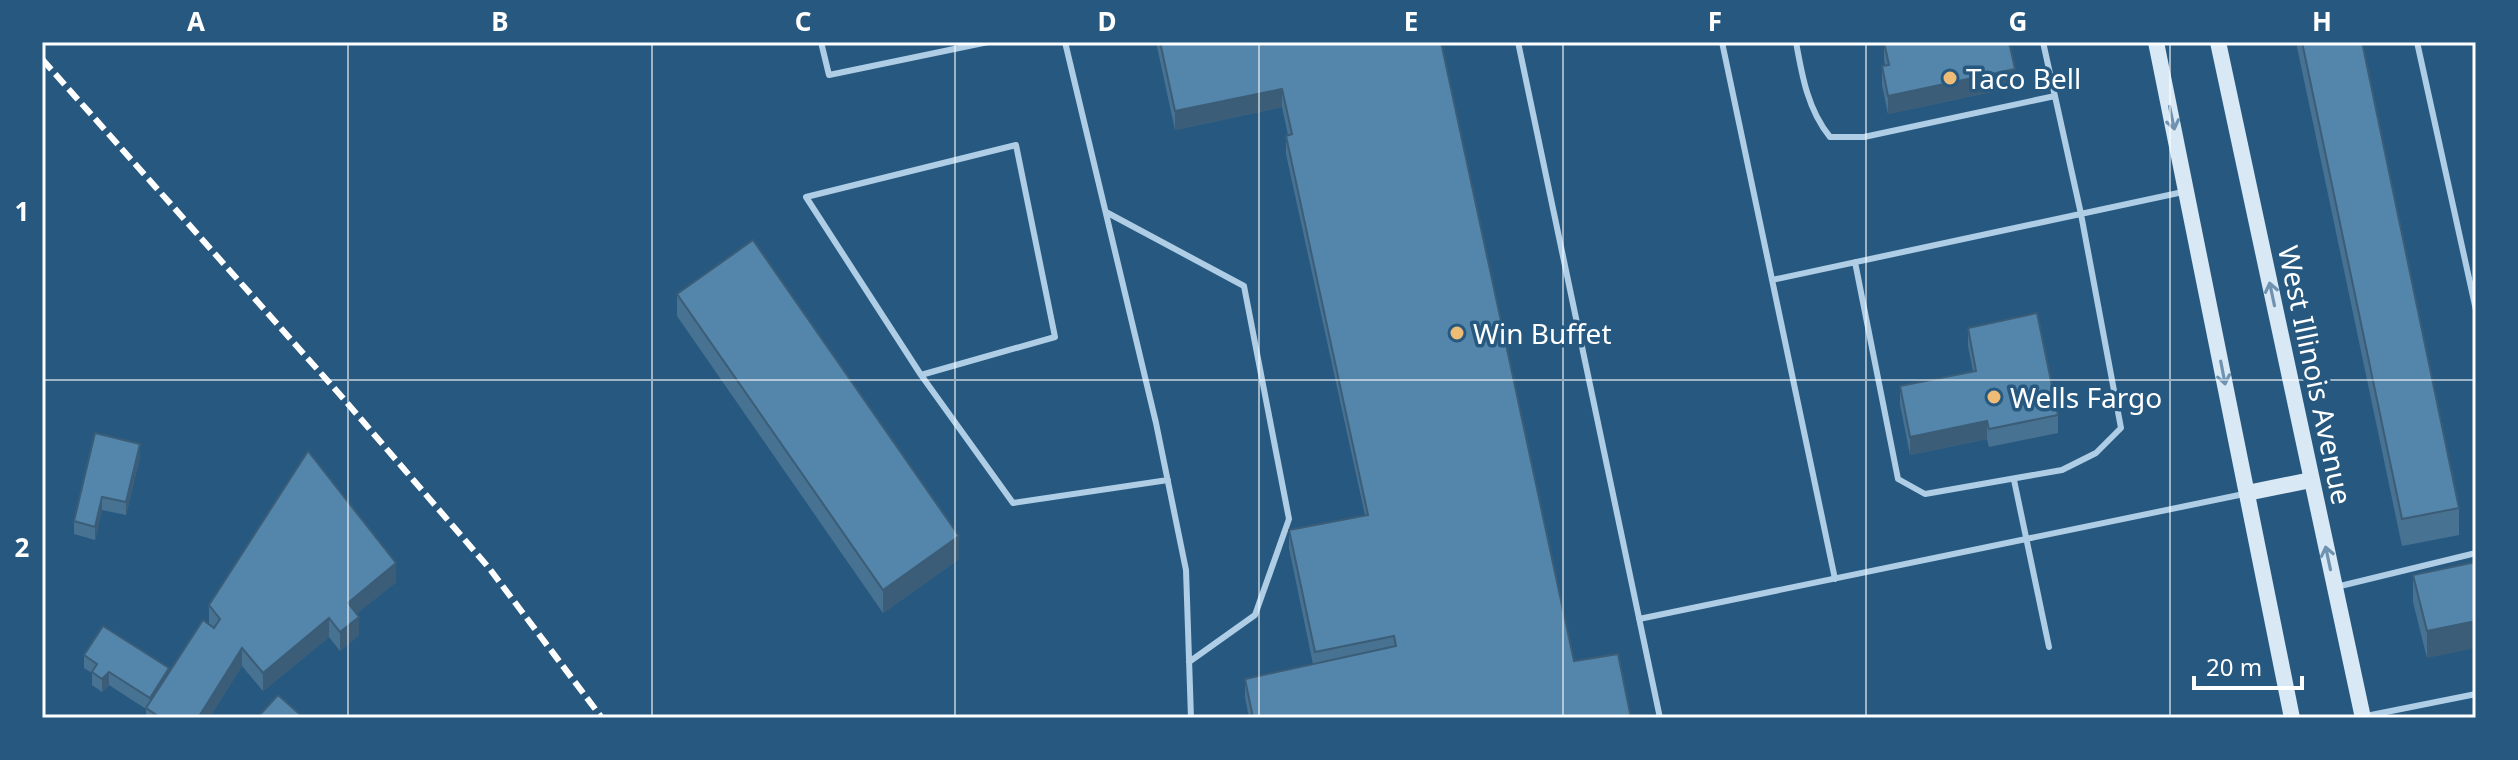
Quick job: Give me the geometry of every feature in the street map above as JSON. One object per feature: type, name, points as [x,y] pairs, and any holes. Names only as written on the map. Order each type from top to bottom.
[{"type":"main road","points":[[2156,42],[2292,718]]},
{"type":"main road","name":"West Illinois Avenue","points":[[2218,42],[2362,717]]},
{"type":"main road","points":[[2247,493],[2311,480]]},
{"type":"lane","points":[[821,42],[829,75],[988,42]]},
{"type":"lane","points":[[1065,42],[1168,480],[1186,570],[1191,718]]},
{"type":"lane","points":[[1518,42],[1660,718]]},
{"type":"lane","points":[[1722,42],[1835,579]]},
{"type":"lane","points":[[1796,42],[1802,79],[1816,120],[1830,137],[1864,137],[2055,96]]},
{"type":"lane","points":[[1855,262],[1898,479],[1925,494],[2062,470],[2096,453],[2121,428],[2081,214],[2043,42]]},
{"type":"lane","points":[[2417,42],[2476,310]]},
{"type":"lane","points":[[921,375],[1055,337],[1016,145],[806,197],[921,375],[1013,503],[1168,480]]},
{"type":"lane","points":[[1772,280],[2187,191]]},
{"type":"lane","points":[[1106,212],[1244,286],[1289,519],[1255,615],[1189,662]]},
{"type":"lane","points":[[2014,480],[2049,647]]},
{"type":"lane","points":[[1639,619],[2247,493]]},
{"type":"lane","points":[[2334,587],[2476,553]]},
{"type":"lane","points":[[2362,717],[2476,694]]},
{"type":"building","points":[[1160,42],[1441,42],[1574,661],[1618,654],[1631,718],[1253,718],[1245,679],[1396,646],[1394,636],[1315,652],[1289,530],[1368,515],[1286,136],[1292,134],[1282,89],[1175,111]]},
{"type":"building","name":"Taco Bell","points":[[1884,42],[2009,42],[2015,69],[1888,96],[1882,66],[1889,65]]},
{"type":"building","points":[[2302,42],[2362,42],[2459,508],[2402,519]]},
{"type":"building","points":[[753,240],[959,536],[883,590],[677,294]]},
{"type":"building","name":"Wells Fargo","points":[[2037,313],[2058,415],[1989,429],[1987,421],[1910,437],[1900,386],[1976,371],[1968,328]]},
{"type":"building","points":[[95,433],[140,444],[126,502],[102,497],[95,527],[74,521]]},
{"type":"building","points":[[308,451],[396,563],[348,603],[359,617],[340,632],[329,618],[263,673],[242,648],[198,718],[161,718],[146,708],[203,620],[214,628],[220,619],[209,605]]},
{"type":"building","points":[[2476,562],[2476,621],[2427,631],[2413,575]]},
{"type":"building","points":[[103,626],[169,668],[150,698],[109,672],[102,679],[92,672],[97,664],[84,655]]},
{"type":"building","points":[[278,695],[304,718],[257,718]]},
{"type":"railway","points":[[42,59],[489,568],[602,718]]},
{"type":"place","name":"Taco Bell","points":[[1950,78]]},
{"type":"place","name":"Win Buffet","points":[[1457,333]]},
{"type":"place","name":"Wells Fargo","points":[[1994,397]]}]
